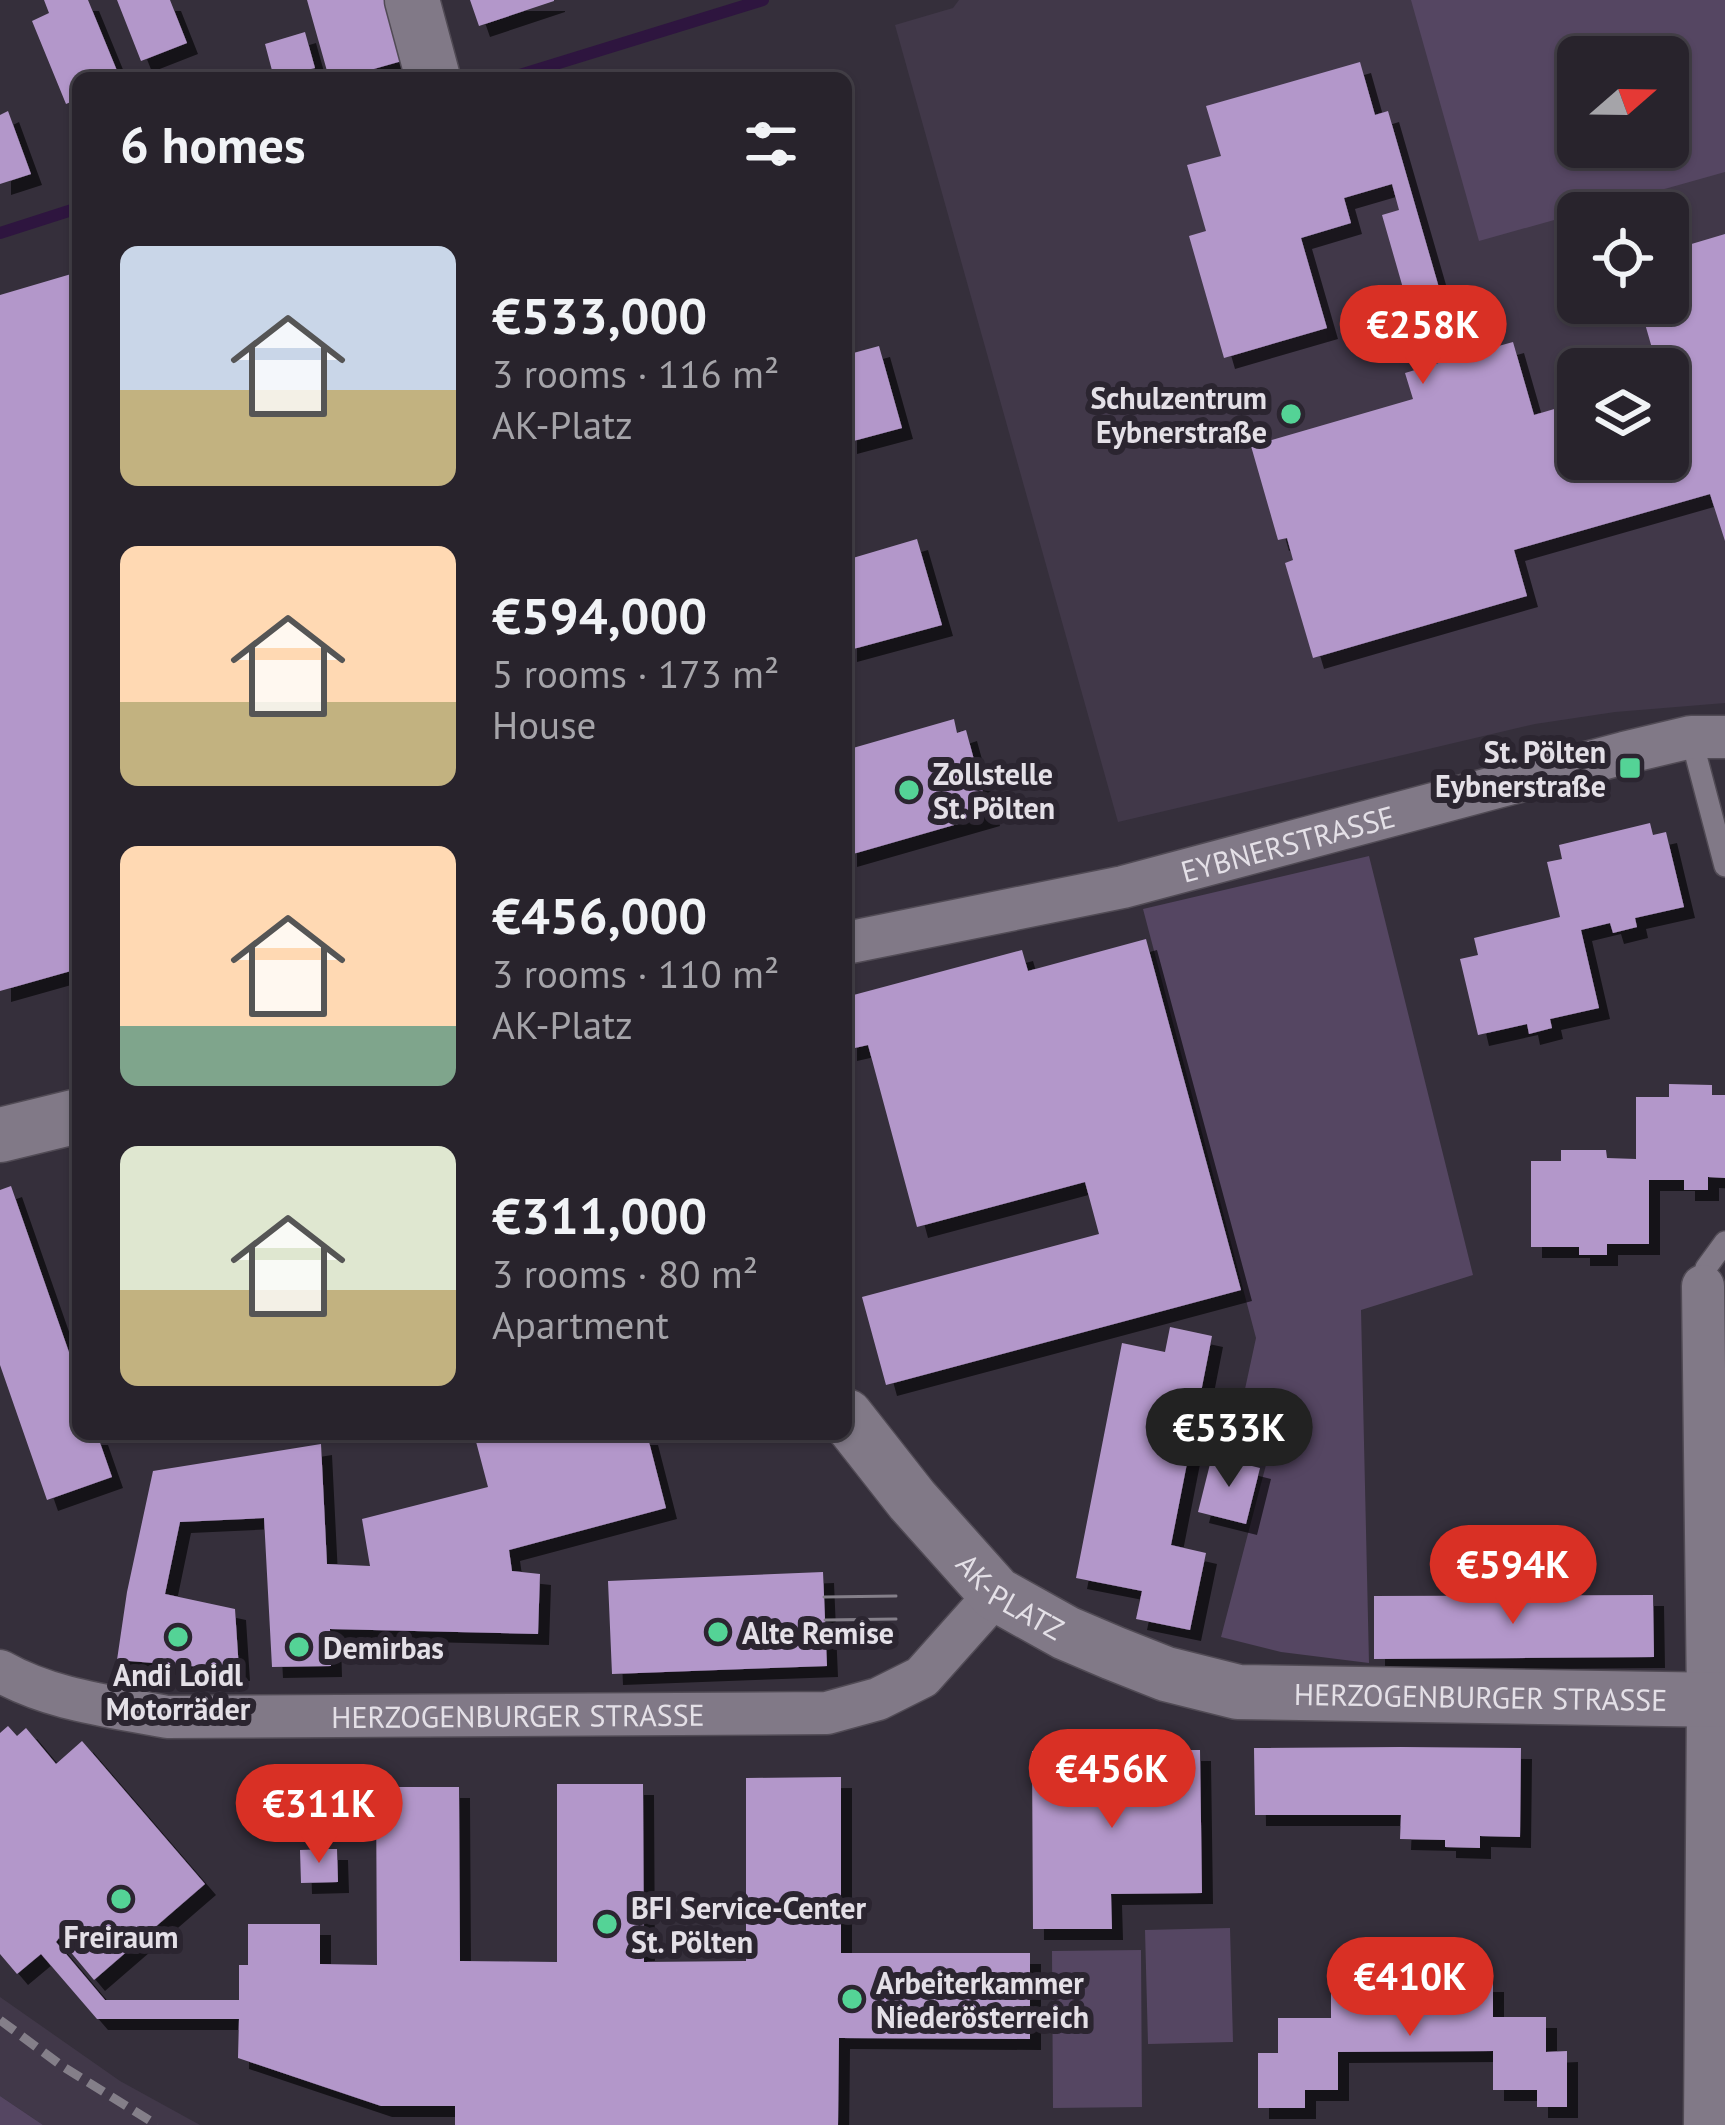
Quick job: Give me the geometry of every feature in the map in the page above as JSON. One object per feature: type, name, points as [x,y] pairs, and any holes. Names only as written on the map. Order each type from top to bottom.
[{"type":"street","points":[[412,0],[432,72]]},
{"type":"street","name":"EYBNERSTRASSE","points":[[852,943],[1123,887],[1708,737]]},
{"type":"street","points":[[0,1135],[72,1117]]},
{"type":"street","points":[[1702,1286],[1716,1700],[1706,2125]]},
{"type":"street","name":"AK-PLATZ","points":[[852,1424],[995,1594],[1113,1653],[1166,1674],[1238,1692]]},
{"type":"street","name":"HERZOGENBURGER STRASSE","points":[[0,1671],[29,1687],[167,1717],[827,1713],[878,1699],[922,1677],[995,1594]]},
{"type":"street","name":"HERZOGENBURGER STRASSE","points":[[1238,1692],[1716,1700]]},
{"type":"lane","points":[[1708,737],[1725,866]]},
{"type":"lane","points":[[1702,1286],[1706,1268],[1725,1242]]},
{"type":"shaded area","name":"Schulzentrum Eybnerstraße","points":[[959,0],[1725,0],[1725,703],[1535,724],[1118,822],[895,25],[953,8]]},
{"type":"shaded area","points":[[1411,0],[1725,0],[1725,172],[1654,192],[1557,192],[1557,219],[1479,241]]},
{"type":"shaded area","points":[[1369,856],[1473,1275],[1361,1310],[1369,1663],[1281,1652],[1221,1637],[1267,1461],[1231,1454],[1256,1338],[1143,909]]},
{"type":"shaded area","points":[[1230,1928],[1233,2042],[1148,2044],[1145,1930]]},
{"type":"shaded area","points":[[1141,1950],[1142,2107],[1053,2108],[1052,1951]]},
{"type":"shaded area","points":[[0,1997],[120,2081],[200,2125],[43,2125],[0,2096]]},
{"type":"shaded area","points":[[0,2096],[43,2125],[0,2125]]},
{"type":"building","points":[[44,0],[88,0],[118,72],[72,72],[72,102],[66,104],[32,21],[49,13]]},
{"type":"building","points":[[117,0],[170,0],[187,43],[141,61]]},
{"type":"building","points":[[307,0],[384,0],[402,61],[363,72],[327,72]]},
{"type":"building","points":[[470,0],[554,0],[554,1],[479,26]]},
{"type":"building","points":[[305,32],[315,68],[272,72],[265,44]]},
{"type":"building","points":[[1360,62],[1375,115],[1388,111],[1459,357],[1513,342],[1534,415],[1557,408],[1557,480],[1689,480],[1689,348],[1652,348],[1645,324],[1689,324],[1689,245],[1725,234],[1725,541],[1710,494],[1514,550],[1527,596],[1313,658],[1285,563],[1293,560],[1287,538],[1278,540],[1251,446],[1413,399],[1405,373],[1442,362],[1423,297],[1407,302],[1382,215],[1399,210],[1392,184],[1344,198],[1351,223],[1301,238],[1327,328],[1224,358],[1189,236],[1206,231],[1187,165],[1221,156],[1206,106]]},
{"type":"building","points":[[8,111],[31,174],[0,184],[0,115]]},
{"type":"building","points":[[72,274],[72,971],[0,991],[0,295]]},
{"type":"building","points":[[879,346],[902,428],[852,441],[852,353]]},
{"type":"building","points":[[917,539],[942,625],[852,649],[852,558]]},
{"type":"building","points":[[954,719],[957,733],[966,730],[989,815],[852,854],[852,748]]},
{"type":"building","points":[[1650,823],[1653,835],[1666,832],[1684,907],[1635,918],[1637,927],[1613,933],[1610,923],[1581,930],[1599,1008],[1550,1019],[1552,1028],[1529,1034],[1527,1024],[1478,1035],[1460,959],[1478,955],[1474,938],[1560,917],[1547,862],[1562,859],[1559,845]]},
{"type":"building","points":[[1146,939],[1241,1290],[886,1385],[862,1297],[1099,1234],[1085,1182],[917,1227],[868,1045],[852,1049],[852,995],[1022,950],[1028,971]]},
{"type":"building","points":[[1669,1084],[1712,1085],[1712,1095],[1725,1095],[1725,1178],[1708,1177],[1708,1190],[1684,1190],[1684,1180],[1649,1180],[1649,1244],[1607,1244],[1607,1255],[1579,1255],[1579,1247],[1531,1247],[1531,1161],[1561,1161],[1561,1150],[1606,1150],[1607,1158],[1636,1159],[1636,1097],[1669,1097]]},
{"type":"building","points":[[11,1186],[72,1361],[72,1440],[99,1440],[112,1477],[47,1500],[0,1365],[0,1190]]},
{"type":"building","points":[[1170,1327],[1212,1336],[1171,1545],[1206,1553],[1190,1630],[1136,1619],[1142,1591],[1076,1578],[1122,1343],[1165,1352]]},
{"type":"building","points":[[476,1440],[649,1440],[666,1508],[509,1550],[512,1571],[540,1574],[538,1634],[330,1629],[331,1666],[272,1667],[264,1518],[180,1522],[165,1594],[235,1609],[239,1670],[117,1660],[153,1471],[321,1444],[327,1564],[370,1566],[362,1519],[488,1487]]},
{"type":"building","points":[[1212,1456],[1260,1468],[1246,1524],[1198,1512]]},
{"type":"building","name":"Alte Remise","points":[[823,1572],[827,1666],[612,1674],[608,1581]]},
{"type":"building","points":[[1653,1595],[1654,1657],[1374,1659],[1374,1596]]},
{"type":"building","points":[[8,1726],[17,1736],[26,1728],[56,1764],[82,1741],[205,1884],[94,1980],[59,1938],[56,1942],[105,2000],[239,2000],[239,1965],[248,1965],[248,1924],[320,1924],[320,1964],[377,1965],[376,1787],[459,1787],[460,1961],[557,1962],[557,1784],[643,1784],[644,1962],[746,1961],[746,1778],[841,1777],[841,1953],[1030,1953],[1030,2039],[839,2038],[838,2125],[455,2125],[455,2106],[381,2106],[238,2058],[239,2019],[97,2019],[41,1954],[17,1974],[0,1954],[0,1733]]},
{"type":"building","points":[[1254,1748],[1521,1748],[1520,1837],[1480,1836],[1480,1848],[1445,1847],[1445,1840],[1400,1839],[1401,1815],[1255,1815]]},
{"type":"building","points":[[1200,1750],[1202,1893],[1111,1894],[1112,1929],[1033,1929],[1032,1751]]},
{"type":"building","points":[[337,1849],[338,1882],[301,1883],[300,1850]]},
{"type":"building","points":[[1493,1981],[1493,2017],[1546,2017],[1546,2052],[1567,2051],[1567,2107],[1537,2107],[1537,2090],[1493,2090],[1493,2051],[1338,2052],[1338,2090],[1305,2090],[1305,2108],[1258,2108],[1258,2053],[1278,2053],[1278,2018],[1331,2018],[1331,1982]]},
{"type":"waterway","points":[[529,72],[763,0]]},
{"type":"waterway","points":[[0,233],[72,210]]},
{"type":"tram line","points":[[824,1597],[896,1596]]},
{"type":"tram line","points":[[825,1620],[896,1619]]},
{"type":"tram line","points":[[826,1644],[896,1643]]},
{"type":"railway","points":[[0,2020],[62,2066],[157,2125]]},
{"type":"place","name":"Schulzentrum Eybnerstraße","points":[[1291,414]]},
{"type":"place","name":"St. Pölten Eybnerstraße","points":[[1630,768]]},
{"type":"place","name":"Zollstelle St. Pölten","points":[[909,790]]},
{"type":"place","name":"Alte Remise","points":[[718,1632]]},
{"type":"place","name":"Andi Loidl Motorräder","points":[[178,1637]]},
{"type":"place","name":"Demirbas","points":[[299,1647]]},
{"type":"place","name":"Freiraum","points":[[121,1899]]},
{"type":"place","name":"BFI Service-Center St. Pölten","points":[[607,1924]]},
{"type":"place","name":"Arbeiterkammer Niederösterreich","points":[[852,1999]]}]
